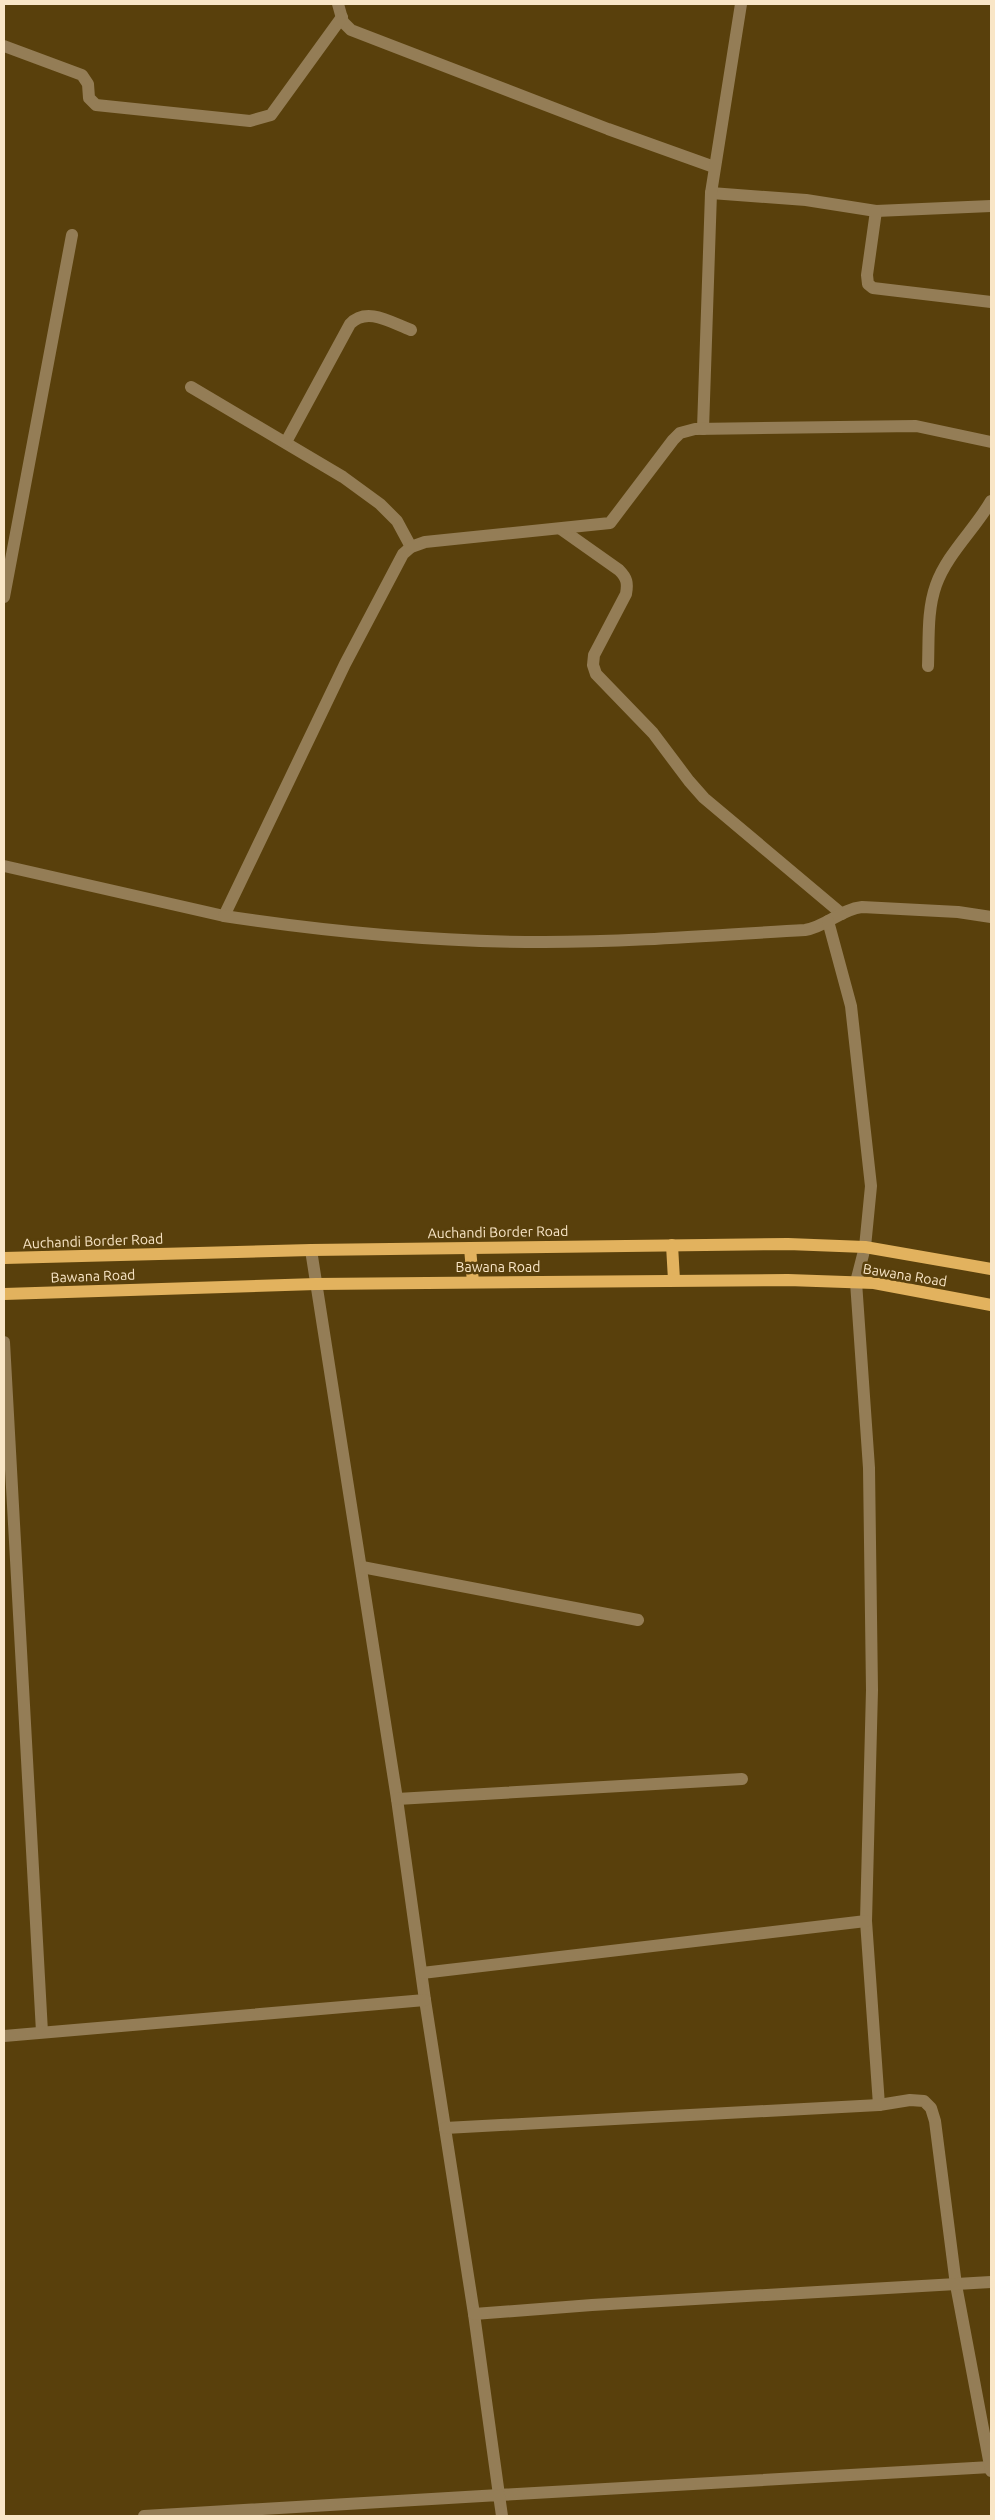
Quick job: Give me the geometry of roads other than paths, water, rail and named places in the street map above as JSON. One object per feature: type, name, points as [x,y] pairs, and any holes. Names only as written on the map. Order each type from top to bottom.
[{"type":"main road","name":"Auchandi Border Road","points":[[4,1258],[311,1250],[788,1244],[865,1247],[991,1269]]},
{"type":"main road","points":[[672,1245],[674,1280]]},
{"type":"main road","points":[[470,1248],[473,1282]]},
{"type":"main road","name":"Bawana Road","points":[[4,1294],[316,1284],[674,1280],[856,1282],[874,1283],[991,1305]]},
{"type":"street","points":[[338,4],[346,27],[351,30],[608,129],[714,167]]},
{"type":"street","points":[[702,428],[711,193],[741,4]]},
{"type":"street","points":[[4,46],[82,74],[88,84],[89,98],[96,105],[250,121],[271,115],[342,17]]},
{"type":"street","points":[[711,193],[806,200],[876,211],[991,206]]},
{"type":"street","points":[[876,211],[867,275],[868,284],[873,288],[991,302]]},
{"type":"street","points":[[4,597],[72,235]]},
{"type":"street","points":[[286,442],[350,324],[357,317],[370,315],[411,330]]},
{"type":"street","points":[[191,387],[343,477],[380,504],[397,521],[411,547]]},
{"type":"street","points":[[224,916],[345,664],[403,554],[411,547],[425,542],[610,523],[673,440],[688,431],[702,428],[916,426],[991,442]]},
{"type":"street","points":[[928,666],[930,611],[936,584],[947,564],[991,501]]},
{"type":"street","points":[[561,529],[619,570],[626,577],[628,585],[626,594],[594,655],[593,666],[596,674],[653,732],[704,798],[842,914]]},
{"type":"street","points":[[4,866],[224,916],[317,929],[542,942],[628,940],[805,930],[855,908],[862,907],[958,912],[991,917]]},
{"type":"street","points":[[828,921],[846,982],[856,1038],[871,1186],[865,1247],[856,1282],[869,1468],[872,1690],[866,1921],[879,2105]]},
{"type":"street","points":[[311,1250],[397,1799],[425,2000],[474,2314],[502,2516]]},
{"type":"street","points":[[4,1342],[42,2032]]},
{"type":"street","points":[[362,1568],[638,1620]]},
{"type":"street","points":[[397,1799],[742,1779]]},
{"type":"street","points":[[422,1973],[866,1921]]},
{"type":"street","points":[[4,2036],[425,2000]]},
{"type":"street","points":[[445,2128],[879,2105],[910,2100],[924,2101],[932,2108],[956,2285],[991,2471]]},
{"type":"street","points":[[474,2314],[592,2305],[991,2282]]},
{"type":"street","points":[[144,2516],[991,2467]]}]
